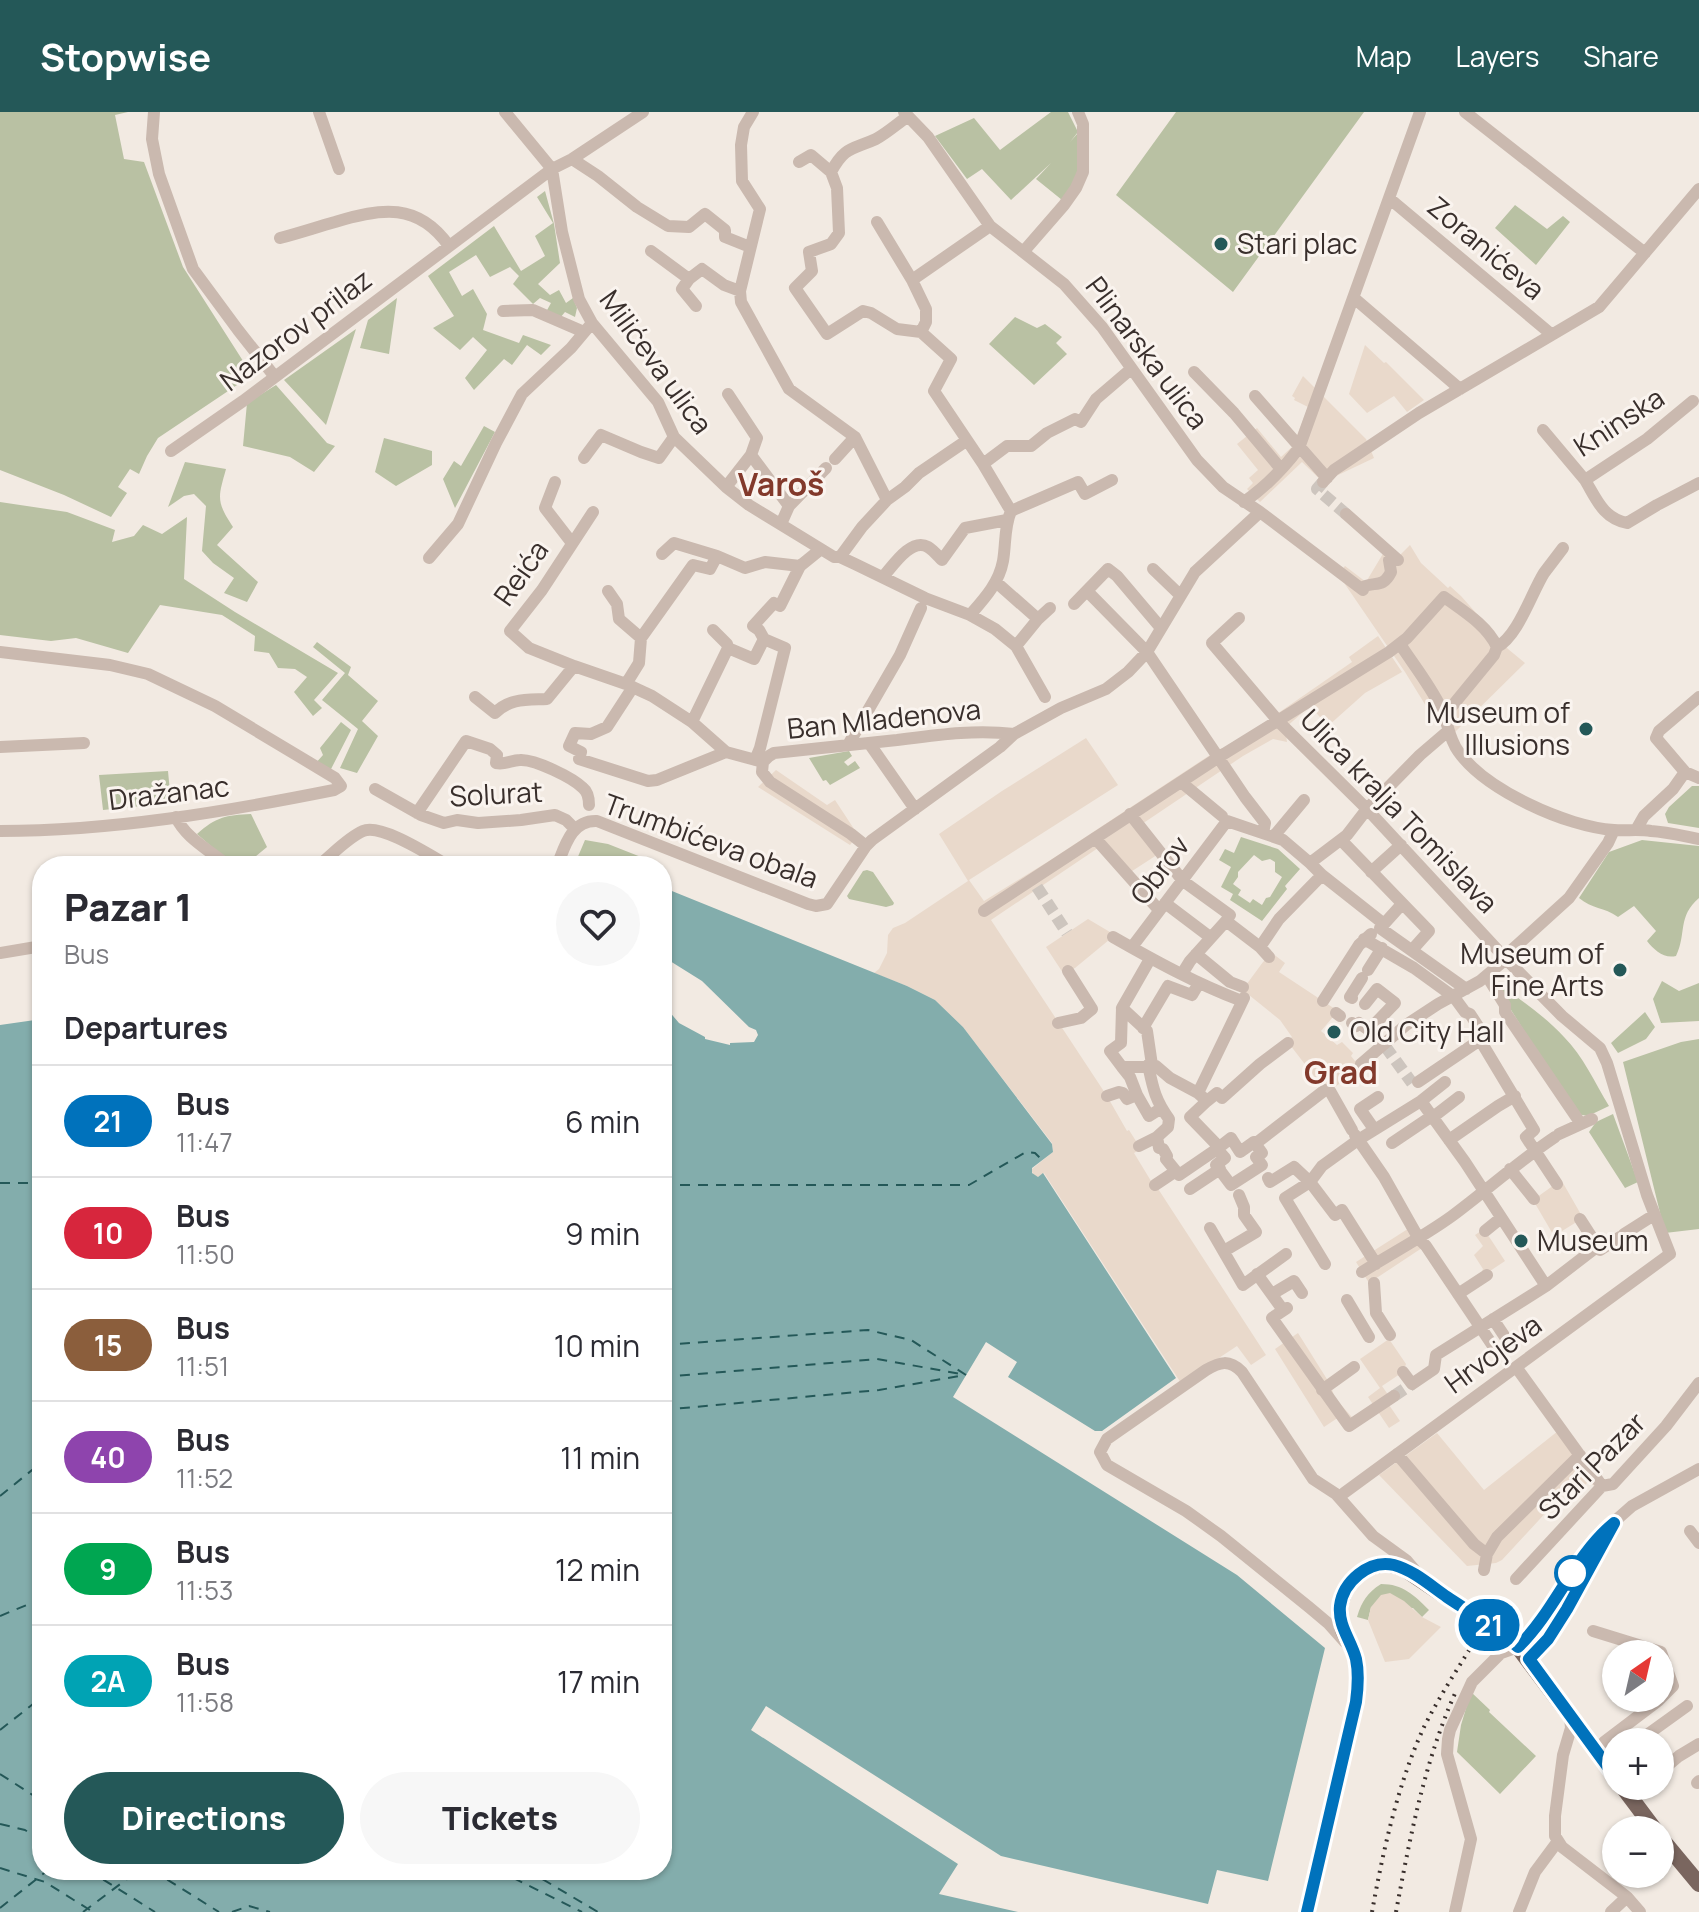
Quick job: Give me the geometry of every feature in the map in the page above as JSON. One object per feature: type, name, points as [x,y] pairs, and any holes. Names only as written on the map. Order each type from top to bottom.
[{"type":"main road","points":[[1307,1912],[1356,1702],[1358,1673],[1340,1616],[1343,1596],[1352,1581],[1368,1569],[1388,1564],[1400,1567],[1494,1629],[1523,1653],[1602,1759]]},
{"type":"main road","points":[[1674,1854],[1699,1884]]},
{"type":"street","points":[[154,112],[152,139],[159,174],[193,269],[275,377]]},
{"type":"street","points":[[319,112],[339,169]]},
{"type":"street","points":[[505,112],[552,169]]},
{"type":"street","name":"Nazorov prilaz","points":[[171,451],[194,437],[552,169],[643,112]]},
{"type":"street","points":[[753,112],[744,127],[741,145],[742,181],[760,209],[740,291],[741,302],[789,389],[855,437],[887,500]]},
{"type":"street","points":[[1024,251],[1064,205],[1083,172],[1083,124],[1078,112]]},
{"type":"street","points":[[1244,502],[1299,448],[1420,112]]},
{"type":"street","points":[[1465,112],[1645,253]]},
{"type":"street","points":[[831,172],[848,149],[879,138],[905,114]]},
{"type":"street","name":"Plinarska ulica","points":[[905,114],[928,137],[990,226],[1064,284],[1102,327],[1197,460],[1223,487],[1362,589],[1367,584],[1384,582],[1391,572],[1389,560],[1395,558],[1346,514]]},
{"type":"street","points":[[799,162],[811,155],[831,172],[837,188],[839,233],[831,244],[809,252],[812,271],[795,288],[827,334],[863,311],[897,329],[921,332],[951,359],[934,391],[983,464],[1009,515],[1003,564],[996,582],[970,615]]},
{"type":"street","points":[[572,159],[668,226],[689,227],[705,214],[725,230],[725,237],[750,247]]},
{"type":"street","name":"Milićeva ulica","points":[[552,169],[562,232],[588,328],[658,402],[674,437],[749,505],[834,557],[970,615],[1016,646]]},
{"type":"street","points":[[1255,396],[1325,480],[1417,410],[1437,403],[1599,307],[1699,189]]},
{"type":"street","name":"Zoranićeva","points":[[1390,199],[1551,334]]},
{"type":"street","points":[[280,238],[374,212],[400,211],[422,220],[440,233],[449,246]]},
{"type":"street","points":[[877,222],[926,309],[926,322],[921,332]]},
{"type":"street","points":[[912,280],[990,226]]},
{"type":"street","points":[[651,251],[689,279]]},
{"type":"street","points":[[696,306],[682,289],[702,269],[724,285],[740,291]]},
{"type":"street","points":[[1354,298],[1460,389]]},
{"type":"street","points":[[429,558],[458,524],[522,394],[588,328],[533,310],[503,311]]},
{"type":"street","points":[[983,464],[1007,446],[1031,446],[1047,433],[1075,419],[1081,422],[1096,399],[1131,369]]},
{"type":"street","points":[[1194,372],[1234,413],[1281,469]]},
{"type":"street","points":[[726,487],[751,455],[757,438],[728,394]]},
{"type":"street","name":"Kninska","points":[[1543,430],[1585,480],[1647,439],[1693,401]]},
{"type":"street","points":[[584,458],[601,435],[659,458],[674,437]]},
{"type":"street","points":[[781,524],[789,506],[855,437]]},
{"type":"street","points":[[840,557],[887,500],[919,473],[966,441]]},
{"type":"street","points":[[751,455],[789,506]]},
{"type":"street","points":[[883,577],[909,549],[918,544],[926,545],[942,560],[965,528],[1009,515],[1078,482],[1085,494],[1112,480]]},
{"type":"street","points":[[1585,480],[1608,515],[1616,521],[1627,523],[1699,483]]},
{"type":"street","name":"Reića","points":[[555,482],[545,508],[572,543]]},
{"type":"street","name":"Reića","points":[[574,666],[529,648],[510,631],[542,590],[593,512]]},
{"type":"street","points":[[821,549],[800,566],[780,606],[774,603],[753,626],[764,639],[785,648],[759,761],[762,772],[770,782],[866,846],[1014,734],[1061,708],[1106,689],[1128,672],[1147,652],[1195,572],[1260,512]]},
{"type":"street","points":[[662,554],[674,543],[745,568],[765,562],[800,566]]},
{"type":"street","points":[[1444,716],[1494,655],[1497,647],[1513,632],[1545,571],[1563,548]]},
{"type":"street","points":[[717,556],[710,569],[693,565],[641,638],[639,663],[607,727],[591,734],[575,733],[569,746],[581,752],[579,759],[648,781],[726,752]]},
{"type":"street","points":[[1074,604],[1108,569],[1161,628]]},
{"type":"street","points":[[1153,569],[1180,595]]},
{"type":"street","points":[[996,582],[1038,619]]},
{"type":"street","points":[[608,591],[617,604],[619,619],[641,638]]},
{"type":"street","points":[[1087,591],[1147,652],[1265,823],[1268,834]]},
{"type":"street","points":[[984,911],[1034,883],[1125,815],[1400,644],[1444,597],[1484,628],[1497,647]]},
{"type":"street","points":[[848,745],[900,655],[921,608]]},
{"type":"street","points":[[1045,697],[1016,646],[1050,608]]},
{"type":"street","name":"Ulica kralja Tomislava","points":[[1239,618],[1212,643],[1279,722],[1367,809],[1505,958],[1562,1016],[1600,1048],[1654,1215],[1670,1254]]},
{"type":"street","points":[[713,630],[728,648],[754,659],[764,639]]},
{"type":"street","points":[[1400,644],[1431,690],[1456,748],[1473,769],[1506,791],[1564,818],[1614,830],[1653,831],[1699,839]]},
{"type":"street","points":[[692,722],[728,648]]},
{"type":"street","name":"Dražanac","points":[[0,652],[110,665],[148,674],[215,706],[335,778],[341,786],[268,803],[176,817],[73,829],[0,831]]},
{"type":"street","points":[[475,697],[495,713],[504,704],[547,699],[574,666],[652,696],[692,722],[726,752],[759,761]]},
{"type":"street","points":[[1699,697],[1656,736],[1685,772],[1699,778]]},
{"type":"street","name":"Ban Mladenova","points":[[759,761],[774,753],[848,745],[993,731],[1014,734]]},
{"type":"street","points":[[1310,863],[1347,835],[1367,809],[1448,731]]},
{"type":"street","points":[[417,813],[466,741],[490,749],[497,755],[496,763],[519,760],[540,763],[584,788],[589,805]]},
{"type":"street","points":[[0,747],[84,743]]},
{"type":"street","points":[[869,743],[915,809]]},
{"type":"street","points":[[1636,830],[1644,816],[1673,789],[1685,772]]},
{"type":"street","points":[[1181,782],[1224,819],[1283,840],[1393,939],[1466,989]]},
{"type":"street","name":"Solurat","points":[[375,789],[417,813],[444,823],[457,820],[478,823],[521,820],[555,815],[575,829]]},
{"type":"street","points":[[1268,834],[1304,800]]},
{"type":"street","points":[[1125,815],[1183,881],[1230,915],[1182,974]]},
{"type":"street","points":[[176,817],[182,827],[216,856]]},
{"type":"street","name":"Obrov","points":[[1132,947],[1183,881],[1224,819]]},
{"type":"street","name":"Trumbićeva obala","points":[[561,856],[575,829],[588,820],[597,821],[816,906],[827,904],[866,846]]},
{"type":"street","points":[[330,856],[358,834],[371,829],[388,834],[430,856]]},
{"type":"street","points":[[1361,1064],[1406,1025],[1487,976],[1569,898],[1607,845],[1614,830]]},
{"type":"street","points":[[1095,838],[1162,906],[1210,937]]},
{"type":"street","points":[[1341,840],[1429,931],[1412,950]]},
{"type":"street","points":[[1371,872],[1401,845]]},
{"type":"street","points":[[1226,921],[1264,952],[1279,919],[1322,875]]},
{"type":"street","points":[[1323,1001],[1364,939],[1382,926],[1402,904]]},
{"type":"street","points":[[1113,937],[1223,995],[1243,996]]},
{"type":"street","points":[[1364,939],[1414,968],[1454,997],[1485,1037],[1415,1082],[1432,1116],[1546,1286]]},
{"type":"street","points":[[0,953],[32,948]]},
{"type":"street","points":[[1352,998],[1382,948]]},
{"type":"street","points":[[1196,954],[1243,996]]},
{"type":"street","points":[[1150,959],[1122,1008],[1121,1043],[1110,1051],[1130,1077],[1149,1116],[1163,1111]]},
{"type":"street","points":[[1058,1023],[1081,1018],[1092,1009],[1068,971]]},
{"type":"street","points":[[1362,1272],[1372,1258],[1422,1240],[1534,1150],[1586,1122],[1505,1012],[1505,1005],[1487,976]]},
{"type":"street","points":[[1143,1028],[1168,986],[1192,995],[1199,983]]},
{"type":"street","points":[[1343,1017],[1369,1030],[1395,1003],[1377,989],[1365,1004]]},
{"type":"street","points":[[1243,996],[1203,1097],[1190,1117],[1225,1158],[1216,1165],[1231,1185],[1262,1165],[1256,1157],[1262,1153],[1255,1144]]},
{"type":"street","points":[[1122,1008],[1147,1031],[1152,1091],[1169,1119],[1168,1127],[1157,1137],[1139,1146]]},
{"type":"street","points":[[1390,1008],[1406,1025]]},
{"type":"street","points":[[1480,1040],[1534,1130],[1526,1137],[1557,1184]]},
{"type":"street","points":[[1122,1067],[1156,1066],[1203,1097],[1217,1093],[1222,1098],[1288,1043]]},
{"type":"street","points":[[1490,1085],[1503,1077]]},
{"type":"street","points":[[1325,1264],[1285,1198],[1298,1190],[1355,1135],[1374,1129],[1445,1082]]},
{"type":"street","points":[[1157,1137],[1159,1148],[1163,1149],[1166,1159],[1179,1175],[1231,1138],[1240,1152],[1255,1144],[1328,1091],[1412,1226],[1480,1327],[1499,1354],[1517,1367]]},
{"type":"street","points":[[1107,1096],[1119,1092],[1127,1099],[1137,1095]]},
{"type":"street","points":[[1449,1140],[1515,1096]]},
{"type":"street","points":[[1374,1129],[1360,1109],[1378,1097]]},
{"type":"street","points":[[1392,1143],[1459,1097]]},
{"type":"street","points":[[1268,1178],[1270,1182],[1294,1167],[1335,1215],[1342,1210],[1372,1258]]},
{"type":"street","points":[[1190,1189],[1220,1169]]},
{"type":"street","points":[[1510,1169],[1534,1199]]},
{"type":"street","points":[[1155,1185],[1176,1171]]},
{"type":"street","points":[[1224,1251],[1256,1232],[1244,1215],[1239,1195]]},
{"type":"street","points":[[1403,1372],[1412,1384],[1434,1369],[1436,1355],[1654,1215]]},
{"type":"street","points":[[1485,1231],[1501,1218]]},
{"type":"street","points":[[1580,1219],[1599,1248]]},
{"type":"street","points":[[1210,1228],[1243,1285],[1286,1254]]},
{"type":"street","name":"Hrvojeva","points":[[1344,1493],[1670,1254]]},
{"type":"street","points":[[1257,1274],[1285,1309],[1272,1318],[1349,1426],[1394,1396]]},
{"type":"street","points":[[1458,1294],[1487,1275]]},
{"type":"street","points":[[1272,1294],[1294,1281],[1302,1293]]},
{"type":"street","points":[[1374,1283],[1376,1313],[1390,1335]]},
{"type":"street","points":[[1347,1300],[1373,1343]]},
{"type":"street","points":[[1493,1319],[1510,1345],[1517,1367]]},
{"type":"street","points":[[1354,1654],[1329,1624],[1239,1550],[1186,1511],[1111,1468],[1101,1457],[1102,1445],[1114,1433],[1218,1363],[1226,1362],[1242,1372],[1313,1479],[1339,1497],[1373,1536],[1406,1560],[1423,1581]]},
{"type":"street","points":[[1322,1390],[1354,1367]]},
{"type":"street","name":"Stari Pazar","points":[[1517,1367],[1602,1486]]},
{"type":"street","name":"Stari Pazar","points":[[1516,1579],[1602,1486],[1613,1484],[1666,1426],[1699,1383]]},
{"type":"street","points":[[1397,1454],[1474,1544],[1487,1554]]},
{"type":"street","points":[[1484,1570],[1487,1554],[1497,1537],[1580,1455]]},
{"type":"street","points":[[1455,1912],[1471,1839],[1447,1754],[1448,1739],[1475,1678],[1501,1653],[1523,1653],[1592,1543],[1632,1506],[1699,1469]]},
{"type":"street","points":[[1690,1531],[1699,1543]]},
{"type":"street","points":[[1593,1631],[1661,1652],[1673,1686],[1622,1728]]},
{"type":"street","points":[[1656,1728],[1687,1706]]},
{"type":"street","points":[[1570,1717],[1571,1728],[1563,1755],[1555,1816],[1555,1836],[1562,1847],[1627,1897],[1640,1912]]},
{"type":"street","points":[[1674,1760],[1699,1744]]},
{"type":"street","points":[[1519,1912],[1535,1872],[1558,1841]]},
{"type":"street","points":[[1611,1912],[1627,1897]]},
{"type":"green space","points":[[0,112],[128,112],[115,115],[124,159],[144,162],[183,267],[252,375],[158,438],[139,474],[130,469],[118,487],[127,493],[111,517],[0,470]]},
{"type":"green space","points":[[1051,112],[1068,112],[1078,132],[1070,142],[1078,133],[1079,177],[1062,200],[1036,179],[1051,163],[1011,200],[982,169],[967,179],[935,136],[974,118],[1000,150]]},
{"type":"green space","name":"Stari plac","points":[[1176,112],[1364,112],[1233,292],[1116,195]]},
{"type":"green space","points":[[545,191],[554,224],[560,263],[538,284],[550,295],[559,290],[566,303],[573,298],[577,308],[575,317],[565,312],[560,318],[546,312],[551,303],[540,298],[533,304],[513,284],[519,276],[510,267],[490,277],[476,255],[449,272],[462,296],[473,289],[487,314],[483,330],[519,343],[523,335],[551,345],[541,355],[527,345],[512,365],[504,359],[474,390],[465,378],[487,350],[473,337],[460,350],[433,328],[454,316],[428,276],[494,226],[521,271],[545,256],[535,236],[553,223],[537,197]]},
{"type":"green space","points":[[1515,205],[1547,229],[1563,216],[1570,222],[1536,265],[1495,228]]},
{"type":"green space","points":[[397,298],[389,354],[360,348],[368,320]]},
{"type":"green space","points":[[1015,317],[1037,328],[1045,324],[1062,337],[1056,343],[1067,354],[1034,385],[989,344]]},
{"type":"green space","points":[[356,329],[326,425],[284,380]]},
{"type":"green space","points":[[276,385],[327,443],[335,446],[314,472],[290,457],[243,446],[247,403]]},
{"type":"green space","points":[[484,426],[495,432],[455,508],[443,479],[454,461],[461,466]]},
{"type":"green space","points":[[384,438],[432,451],[432,465],[396,486],[375,472]]},
{"type":"green space","points":[[185,462],[226,469],[220,499],[233,527],[217,545],[258,582],[247,602],[224,593],[234,578],[202,551],[206,506],[194,494],[184,496],[168,507]]},
{"type":"green space","points":[[0,502],[67,512],[115,530],[112,542],[134,536],[143,525],[162,534],[187,517],[184,579],[338,673],[314,700],[322,708],[313,716],[294,692],[307,677],[295,669],[278,668],[269,653],[254,651],[255,636],[222,615],[160,605],[128,653],[76,638],[51,641],[0,635]]},
{"type":"green space","points":[[317,642],[351,667],[348,675],[378,701],[362,721],[378,736],[357,773],[340,768],[358,729],[322,700],[345,673],[313,647]]},
{"type":"green space","points":[[341,722],[351,730],[330,771],[315,764],[323,755],[320,748]]},
{"type":"green space","points":[[849,751],[852,756],[844,762],[848,766],[855,761],[860,768],[830,785],[823,781],[809,758]]},
{"type":"green space","points":[[168,771],[171,803],[103,810],[99,775]]},
{"type":"green space","points":[[1692,786],[1699,786],[1699,828],[1668,823],[1665,814],[1669,807]]},
{"type":"green space","points":[[251,814],[267,847],[256,856],[222,856],[197,834],[222,818]]},
{"type":"green space","points":[[1241,837],[1278,849],[1300,869],[1262,921],[1230,900],[1233,894],[1221,887],[1231,867],[1219,860],[1225,849],[1234,853]],"holes":[[[1254,855],[1262,861],[1270,859],[1275,862],[1275,872],[1282,877],[1262,905],[1253,899],[1250,903],[1238,895],[1241,890],[1233,884],[1238,872]]]},
{"type":"green space","points":[[585,840],[608,844],[638,856],[578,856]]},
{"type":"green space","points":[[1642,840],[1699,846],[1699,898],[1685,919],[1676,956],[1663,955],[1647,941],[1656,931],[1634,906],[1618,917],[1579,898],[1609,852]]},
{"type":"green space","points":[[863,871],[873,872],[893,905],[886,907],[849,899],[847,896]]},
{"type":"green space","points":[[1662,981],[1679,991],[1699,983],[1699,1021],[1661,1023],[1653,999]]},
{"type":"green space","points":[[1500,985],[1542,1016],[1571,1044],[1609,1106],[1588,1116],[1577,1114],[1497,988]]},
{"type":"green space","points":[[1645,1012],[1655,1027],[1646,1039],[1618,1053],[1611,1043]]},
{"type":"green space","points":[[1699,1039],[1699,1229],[1665,1233],[1623,1062]]},
{"type":"green space","points":[[1613,1114],[1638,1182],[1625,1188],[1589,1132],[1596,1122]]},
{"type":"green space","points":[[1381,1584],[1402,1588],[1429,1610],[1422,1617],[1413,1608],[1371,1607],[1368,1620],[1357,1617],[1366,1598]]},
{"type":"green space","points":[[1471,1692],[1536,1756],[1500,1794],[1457,1752]]},
{"type":"shaded area","points":[[1365,345],[1424,400],[1407,412],[1394,396],[1367,413],[1349,394]]},
{"type":"shaded area","points":[[1303,376],[1366,439],[1374,458],[1336,476],[1327,486],[1302,462],[1260,502],[1247,489],[1253,483],[1249,478],[1258,470],[1237,444],[1257,428],[1281,457],[1293,446],[1308,407],[1292,396]]},
{"type":"shaded area","points":[[1410,545],[1421,563],[1461,596],[1508,649],[1525,663],[1455,732],[1434,719],[1338,574],[1345,566],[1366,582],[1387,547],[1398,557]]},
{"type":"shaded area","points":[[1378,636],[1402,672],[1365,693],[1328,726],[1310,706],[1285,728],[1287,742],[1273,739],[1142,824],[1163,851],[1126,875],[1101,846],[991,920],[1129,1130],[1141,1149],[1134,1153],[1151,1181],[1266,1355],[1251,1365],[1237,1346],[1181,1383],[1044,1173],[1034,1176],[1032,1169],[1053,1152],[1052,1143],[963,1027],[935,1000],[874,973],[887,953],[888,935],[893,928],[968,881],[939,834],[1002,791],[1086,738],[1118,785],[969,880],[984,901],[1261,725],[1352,662],[1349,657]]},
{"type":"shaded area","points":[[776,770],[827,805],[835,800],[858,835],[850,845],[758,787]]},
{"type":"shaded area","points":[[1088,919],[1115,935],[1075,968],[1063,973],[1046,947]]},
{"type":"shaded area","points":[[1272,953],[1285,963],[1279,972],[1338,1011],[1321,1031],[1337,1045],[1342,1042],[1353,1053],[1351,1056],[1355,1061],[1358,1059],[1363,1066],[1327,1093],[1287,1041],[1292,1037],[1280,1020],[1249,995],[1238,996]]},
{"type":"shaded area","points":[[1563,1183],[1583,1218],[1554,1236],[1533,1200],[1554,1185]]},
{"type":"shaded area","points":[[1414,1225],[1428,1244],[1369,1283],[1356,1262]]},
{"type":"shaded area","points":[[1484,1229],[1505,1261],[1490,1271],[1482,1271],[1474,1255],[1483,1246],[1475,1235]]},
{"type":"shaded area","points":[[1298,1333],[1330,1384],[1335,1398],[1358,1424],[1339,1417],[1324,1427],[1275,1349]]},
{"type":"shaded area","points":[[1389,1339],[1406,1364],[1403,1372],[1382,1386],[1391,1399],[1387,1402],[1400,1421],[1389,1428],[1368,1397],[1380,1388],[1360,1359]]},
{"type":"shaded area","points":[[1558,1431],[1596,1487],[1588,1482],[1584,1486],[1576,1480],[1496,1563],[1467,1566],[1379,1475],[1437,1433],[1484,1490]]},
{"type":"shaded area","points":[[1390,1593],[1441,1627],[1409,1659],[1385,1662],[1368,1620],[1371,1607],[1381,1595]]},
{"type":"water","points":[[672,891],[935,1000],[963,1027],[1052,1144],[1053,1152],[1032,1168],[1032,1173],[1038,1177],[1043,1173],[1176,1378],[1102,1431],[1095,1431],[1008,1377],[1017,1362],[986,1342],[953,1397],[1237,1575],[1325,1648],[1268,1881],[1217,1870],[1208,1904],[1001,1856],[766,1706],[751,1730],[958,1864],[939,1894],[1018,1912],[0,1912],[0,1025],[32,1020],[32,1880],[672,1880],[672,1015],[679,1023],[705,1039],[730,1045],[754,1042],[758,1035],[702,981],[672,962]]},
{"type":"ferry route","points":[[672,1185],[969,1185],[1026,1152],[1035,1153],[1043,1161]]},
{"type":"ferry route","points":[[0,1183],[32,1183]]},
{"type":"ferry route","points":[[672,1344],[868,1330],[911,1340],[966,1375]]},
{"type":"ferry route","points":[[672,1376],[877,1359],[961,1374]]},
{"type":"ferry route","points":[[672,1409],[879,1390],[965,1375]]},
{"type":"ferry route","points":[[0,1496],[32,1470]]},
{"type":"ferry route","points":[[0,1616],[32,1603]]},
{"type":"ferry route","points":[[0,1730],[32,1705]]},
{"type":"ferry route","points":[[0,1774],[32,1795]]},
{"type":"ferry route","points":[[0,1824],[32,1835]]},
{"type":"ferry route","points":[[0,1868],[32,1878]]},
{"type":"ferry route","points":[[0,1908],[35,1880]]},
{"type":"ferry route","points":[[39,1880],[93,1912]]},
{"type":"ferry route","points":[[104,1880],[155,1912]]},
{"type":"ferry route","points":[[83,1912],[126,1880]]},
{"type":"ferry route","points":[[168,1880],[219,1912]]},
{"type":"ferry route","points":[[517,1880],[582,1912]]},
{"type":"ferry route","points":[[544,1880],[598,1912]]},
{"type":"ferry route","points":[[232,1912],[249,1906],[270,1912]]},
{"type":"tunnel","points":[[1323,482],[1317,489],[1346,514]]},
{"type":"tunnel","points":[[1037,887],[1067,933]]},
{"type":"tunnel","points":[[1385,1046],[1412,1083]]},
{"type":"tunnel","points":[[1394,1396],[1412,1384]]},
{"type":"railway","points":[[1372,1912],[1392,1818],[1406,1771],[1435,1706],[1471,1647]]},
{"type":"railway","points":[[1396,1912],[1427,1771],[1457,1689]]},
{"type":"bus line","name":"21","points":[[1307,1912],[1338,1785],[1358,1685],[1357,1662],[1341,1624],[1341,1601],[1352,1581],[1368,1569],[1388,1564],[1406,1570],[1518,1647],[1540,1624],[1592,1543],[1614,1523],[1567,1609],[1548,1639],[1529,1659],[1602,1759]]},
{"type":"place","name":"Stari plac","points":[[1221,244]]},
{"type":"place","name":"Museum of Illusions","points":[[1586,729]]},
{"type":"place","name":"Museum of Fine Arts","points":[[1620,970]]},
{"type":"place","name":"Old City Hall","points":[[1334,1032]]},
{"type":"place","name":"Museum","points":[[1521,1241]]},
{"type":"district","name":"Varoš","points":[[781,485]]},
{"type":"district","name":"Grad","points":[[1341,1073]]}]
